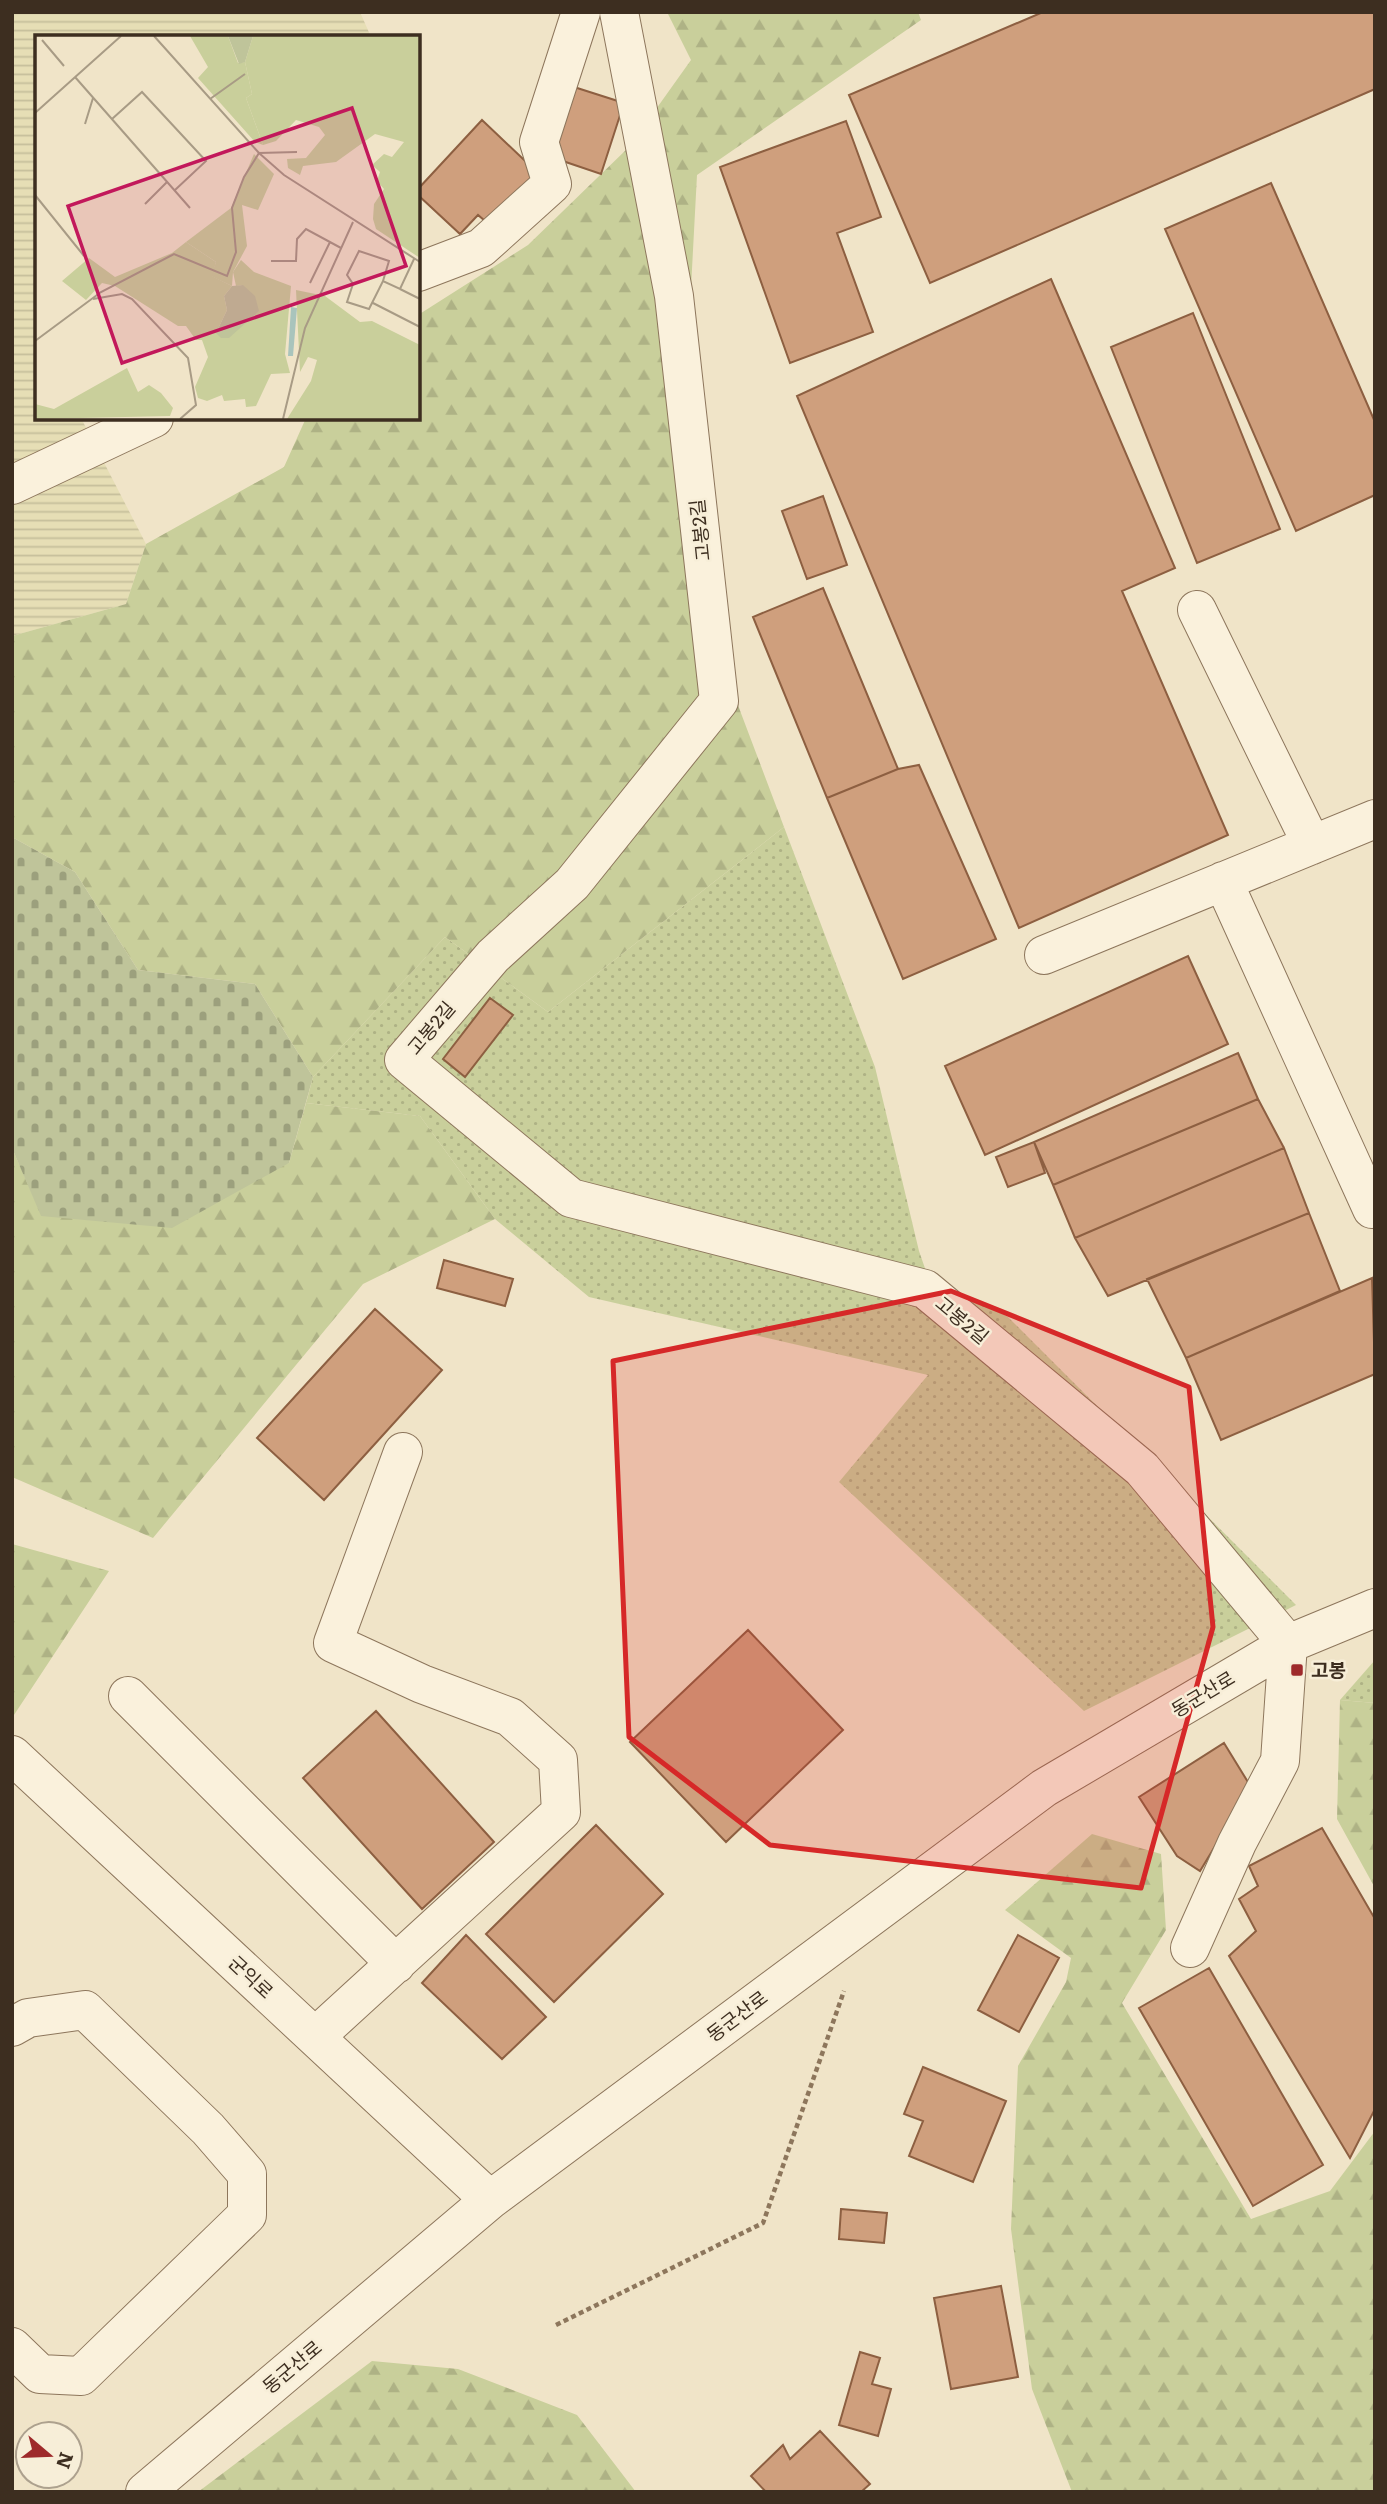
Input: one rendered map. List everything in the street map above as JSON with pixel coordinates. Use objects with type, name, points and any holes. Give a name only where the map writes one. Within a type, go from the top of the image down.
[{"type":"street","points":[[420,271],[481,248],[552,184],[539,142],[581,12]]},
{"type":"street","name":"고봉2길","points":[[619,12],[674,296],[719,701],[572,884],[493,956],[404,1060],[571,1198],[925,1289],[1142,1469],[1288,1644]]},
{"type":"street","points":[[12,485],[150,420]]},
{"type":"street","points":[[1197,610],[1312,845]]},
{"type":"street","points":[[1044,955],[1375,819]]},
{"type":"street","points":[[1223,881],[1372,1209],[1375,1208]]},
{"type":"street","points":[[315,2037],[561,1812],[558,1759],[510,1717],[422,1684],[333,1643],[403,1452]]},
{"type":"street","name":"동군산로","points":[[145,2492],[489,2200],[1044,1788],[1288,1644],[1375,1608]]},
{"type":"street","points":[[1190,1948],[1237,1843],[1280,1760],[1288,1644]]},
{"type":"street","points":[[128,1696],[396,1964]]},
{"type":"street","name":"군익로","points":[[12,1755],[489,2200]]},
{"type":"street","points":[[12,2027],[28,2018],[85,2010],[208,2129],[247,2174],[247,2215],[81,2376],[40,2374],[12,2347]]},
{"type":"path","points":[[556,2325],[762,2223],[848,1980]]},
{"type":"highlighted area","points":[[951,1291],[1189,1387],[1213,1627],[1141,1888],[770,1845],[629,1737],[613,1361]]},
{"type":"shaded area","points":[[12,12],[360,12],[370,35],[35,35],[35,420],[82,420],[146,544],[126,604],[12,636]]},
{"type":"green space","points":[[667,12],[918,12],[921,20],[697,175],[691,288],[733,692],[784,827],[548,1012],[445,937],[313,1077],[255,984],[138,970],[75,872],[12,837],[12,636],[126,604],[146,544],[284,467],[305,420],[420,420],[420,314],[528,245],[629,147],[691,60]]},
{"type":"green space","points":[[784,827],[875,1067],[919,1251],[928,1277],[1008,1317],[1296,1605],[1084,1711],[839,1482],[928,1375],[589,1297],[495,1219],[420,1116],[306,1103],[313,1077],[445,937],[548,1012]]},
{"type":"green space","points":[[12,837],[75,872],[138,970],[255,984],[313,1077],[289,1163],[172,1228],[41,1216],[12,1148]]},
{"type":"green space","points":[[306,1103],[420,1116],[495,1219],[363,1284],[153,1538],[12,1477],[12,1148],[42,1216],[289,1163]]},
{"type":"green space","points":[[12,1544],[109,1571],[12,1718]]},
{"type":"green space","points":[[1375,1660],[1375,1703],[1340,1700]]},
{"type":"green space","points":[[1340,1700],[1375,1703],[1375,1888],[1337,1819]]},
{"type":"green space","points":[[1092,1834],[1161,1854],[1166,1930],[1122,2003],[1251,2219],[1330,2191],[1375,2131],[1375,2492],[1072,2492],[1032,2389],[1011,2229],[1018,2066],[1066,1982],[1071,1958],[1005,1910]]},
{"type":"green space","points":[[372,2361],[458,2369],[577,2415],[636,2492],[198,2492]]},
{"type":"building","points":[[1043,12],[1375,12],[1375,89],[930,283],[849,95]]},
{"type":"building","points":[[574,87],[624,103],[601,174],[551,157]]},
{"type":"building","points":[[482,120],[541,176],[492,227],[478,215],[460,234],[420,197],[420,187]]},
{"type":"building","points":[[846,121],[881,217],[837,233],[873,332],[790,363],[720,167]]},
{"type":"building","points":[[1271,183],[1375,422],[1375,495],[1296,531],[1165,229]]},
{"type":"building","points":[[1051,279],[1175,568],[1122,591],[1228,835],[1019,928],[797,396]]},
{"type":"building","points":[[1193,313],[1280,529],[1197,563],[1111,347]]},
{"type":"building","points":[[823,496],[847,565],[807,579],[782,511]]},
{"type":"building","points":[[823,588],[898,769],[827,798],[753,617]]},
{"type":"building","points":[[919,765],[996,939],[903,979],[827,798],[898,769]]},
{"type":"building","points":[[1188,956],[1228,1044],[985,1155],[945,1066]]},
{"type":"building","points":[[490,998],[513,1015],[465,1077],[443,1059]]},
{"type":"building","points":[[1238,1053],[1258,1099],[1053,1185],[1034,1142]]},
{"type":"building","points":[[1258,1099],[1284,1148],[1075,1238],[1053,1185]]},
{"type":"building","points":[[1034,1142],[1045,1173],[1008,1187],[996,1157]]},
{"type":"building","points":[[1284,1148],[1309,1213],[1108,1296],[1075,1238]]},
{"type":"building","points":[[1309,1213],[1340,1291],[1186,1358],[1147,1279]]},
{"type":"building","points":[[444,1260],[513,1279],[505,1306],[437,1288]]},
{"type":"building","points":[[1372,1278],[1375,1374],[1221,1440],[1186,1358]]},
{"type":"building","points":[[375,1309],[442,1370],[324,1500],[257,1438]]},
{"type":"building","points":[[748,1630],[843,1730],[726,1842],[630,1742]]},
{"type":"building","points":[[376,1711],[494,1842],[422,1909],[303,1778]]},
{"type":"building","points":[[1224,1743],[1251,1787],[1200,1871],[1177,1856],[1139,1797]]},
{"type":"building","points":[[596,1825],[663,1894],[554,2002],[486,1934]]},
{"type":"building","points":[[1322,1828],[1375,1919],[1375,2109],[1350,2158],[1229,1956],[1256,1931],[1239,1899],[1258,1886],[1249,1866]]},
{"type":"building","points":[[466,1935],[546,2017],[502,2059],[422,1983]]},
{"type":"building","points":[[1018,1935],[1059,1958],[1019,2032],[978,2010]]},
{"type":"building","points":[[1209,1968],[1323,2165],[1253,2206],[1139,2008]]},
{"type":"building","points":[[923,2067],[1006,2101],[973,2182],[909,2156],[923,2121],[904,2114]]},
{"type":"building","points":[[841,2209],[887,2213],[884,2243],[839,2239]]},
{"type":"building","points":[[1001,2286],[1018,2377],[951,2389],[934,2298]]},
{"type":"building","points":[[860,2352],[880,2358],[872,2384],[891,2389],[878,2436],[839,2425]]},
{"type":"building","points":[[820,2431],[870,2484],[861,2492],[766,2492],[751,2476],[783,2445],[790,2459]]},
{"type":"place","name":"고봉","points":[[1297,1670]]}]
